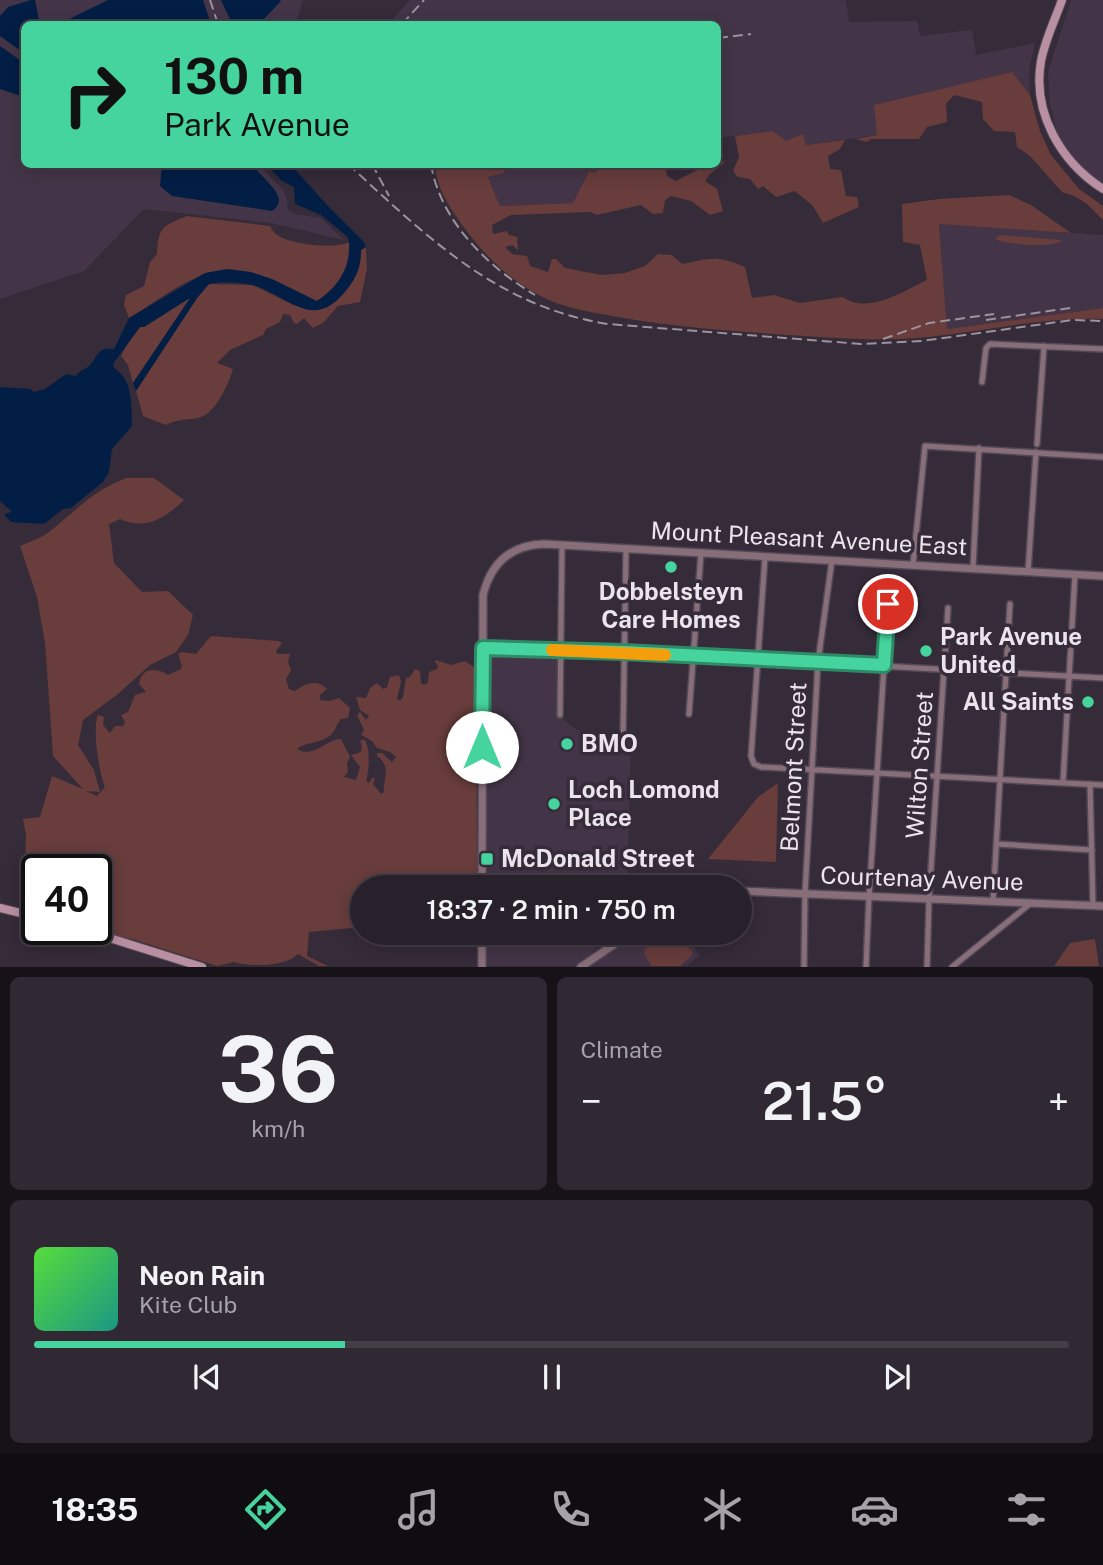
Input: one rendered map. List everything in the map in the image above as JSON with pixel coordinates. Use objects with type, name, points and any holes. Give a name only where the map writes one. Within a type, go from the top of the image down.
[{"type":"main road","points":[[1062,0],[1042,60],[1040,86],[1044,110],[1052,133],[1065,155],[1082,174],[1103,189]]},
{"type":"main road","points":[[0,906],[21,913]]},
{"type":"main road","points":[[112,939],[199,966]]},
{"type":"street","points":[[982,382],[986,348],[989,344],[1103,349]]},
{"type":"street","points":[[1037,444],[1044,346]]},
{"type":"street","points":[[913,565],[925,446],[1103,457]]},
{"type":"street","points":[[973,568],[979,448]]},
{"type":"street","points":[[1028,572],[1036,453]]},
{"type":"street","name":"Mount Pleasant Avenue East","points":[[483,648],[484,588],[495,566],[513,551],[527,545],[626,548],[1103,576]]},
{"type":"street","points":[[560,715],[562,545]]},
{"type":"street","points":[[624,739],[626,548]]},
{"type":"street","points":[[690,713],[701,553]]},
{"type":"street","points":[[765,556],[751,756],[754,764],[761,767],[1103,785]]},
{"type":"street","name":"Belmont Street","points":[[804,967],[805,893],[818,662],[832,560]]},
{"type":"street","points":[[1063,783],[1075,575]]},
{"type":"street","points":[[866,967],[888,604]]},
{"type":"street","points":[[993,901],[1010,604]]},
{"type":"street","name":"Wilton Street","points":[[927,967],[948,608]]},
{"type":"street","points":[[482,875],[483,648],[624,652],[1103,678]]},
{"type":"street","points":[[1090,784],[1093,906]]},
{"type":"street","points":[[997,844],[1092,850]]},
{"type":"street","name":"Courtenay Avenue","points":[[752,891],[1103,906]]},
{"type":"street","points":[[952,967],[1031,903]]},
{"type":"street","points":[[482,945],[482,967]]},
{"type":"street","points":[[581,967],[613,945]]},
{"type":"shaded area","points":[[0,0],[303,0],[298,21],[21,21],[21,168],[262,168],[283,190],[288,210],[294,214],[321,218],[344,240],[271,223],[144,209],[84,271],[0,299]]},
{"type":"shaded area","points":[[410,0],[846,0],[849,22],[917,21],[920,36],[972,30],[976,55],[1035,43],[1029,71],[1030,95],[1012,72],[875,105],[878,135],[805,145],[786,141],[773,131],[721,138],[721,21],[391,21]]},
{"type":"shaded area","points":[[1071,0],[1103,0],[1103,187],[1078,163],[1058,136],[1050,104],[1048,72]]},
{"type":"shaded area","points":[[1012,72],[1030,95],[1040,131],[1051,155],[1079,189],[1103,206],[1103,220],[1087,204],[1062,192],[1030,156],[1017,147],[1015,132],[994,131],[983,119],[982,102],[954,95],[946,104],[947,122],[927,127],[919,139],[871,139],[867,142],[856,139],[877,135],[874,105]]},
{"type":"shaded area","points":[[773,131],[786,141],[803,134],[806,145],[845,140],[840,149],[828,156],[830,169],[841,170],[846,196],[857,197],[859,207],[823,223],[813,206],[795,191],[776,197],[763,186],[758,189],[750,179],[738,177],[733,171],[739,157],[735,136]]},
{"type":"shaded area","points":[[435,168],[500,168],[506,172],[488,177],[500,206],[573,203],[589,171],[596,173],[597,168],[666,168],[667,176],[676,181],[701,168],[718,168],[705,181],[717,189],[723,211],[710,215],[691,201],[671,196],[665,200],[663,213],[653,214],[641,205],[597,215],[590,212],[511,215],[492,225],[493,234],[507,231],[509,235],[517,237],[518,250],[512,245],[505,247],[512,254],[527,256],[530,266],[548,272],[552,259],[556,259],[565,268],[602,275],[625,273],[645,266],[658,254],[672,255],[682,264],[721,259],[745,267],[752,298],[774,295],[800,303],[843,297],[863,303],[897,295],[927,280],[920,245],[903,242],[902,204],[1009,195],[1031,205],[1071,233],[939,224],[947,329],[1103,308],[1103,319],[1026,323],[949,335],[863,339],[683,326],[579,310],[551,301],[525,287],[491,260],[449,205]]},
{"type":"shaded area","points":[[500,168],[597,168],[596,173],[589,171],[573,203],[500,206],[488,176],[506,172]]},
{"type":"shaded area","points":[[187,216],[270,226],[277,235],[302,243],[334,246],[349,242],[348,260],[337,283],[317,301],[268,278],[247,272],[228,271],[210,273],[179,286],[129,318],[124,305],[126,295],[144,286],[150,262],[157,254],[163,228]]},
{"type":"shaded area","points":[[939,224],[1103,235],[1103,308],[947,329]]},
{"type":"shaded area","points":[[1001,235],[1063,241],[1039,245],[996,240]]},
{"type":"shaded area","points":[[366,247],[367,269],[360,302],[338,306],[323,323],[313,328],[304,318],[297,324],[290,315],[283,314],[280,322],[266,329],[263,335],[230,350],[217,363],[233,369],[228,383],[215,405],[204,416],[166,425],[143,416],[136,391],[209,284],[253,285],[293,305],[326,308],[351,284],[359,268],[361,250]]},
{"type":"shaded area","points":[[192,296],[133,383],[128,365],[121,356],[128,342],[140,327]]},
{"type":"shaded area","points":[[126,478],[154,478],[184,500],[155,521],[138,524],[120,519],[109,524],[114,563],[142,592],[168,591],[193,615],[188,635],[176,652],[150,665],[118,694],[83,720],[78,745],[94,770],[100,792],[86,791],[97,796],[105,787],[97,751],[98,715],[104,717],[103,725],[110,733],[115,726],[123,726],[125,722],[121,715],[128,712],[135,695],[146,692],[139,684],[143,675],[154,670],[168,675],[181,669],[178,654],[196,654],[211,636],[282,643],[276,651],[277,654],[290,654],[288,662],[291,670],[286,679],[289,689],[295,691],[307,684],[320,684],[327,689],[320,695],[320,700],[339,698],[350,708],[348,718],[341,719],[330,735],[297,749],[309,752],[341,739],[350,757],[347,763],[348,772],[344,777],[356,780],[360,767],[351,755],[361,752],[360,741],[364,739],[369,766],[366,781],[369,783],[375,778],[373,784],[381,794],[384,792],[386,768],[377,753],[382,753],[392,762],[396,757],[377,748],[372,741],[361,735],[364,730],[357,715],[360,712],[366,720],[369,716],[360,710],[356,697],[366,698],[370,688],[377,683],[383,689],[387,687],[390,677],[399,675],[401,682],[397,698],[400,701],[406,678],[410,677],[415,669],[420,671],[421,683],[424,685],[428,683],[429,672],[437,669],[436,660],[451,665],[465,661],[474,667],[476,663],[477,875],[350,875],[350,928],[309,932],[307,956],[328,966],[319,966],[298,954],[277,964],[249,965],[234,962],[217,966],[129,938],[129,943],[112,938],[112,854],[26,854],[23,819],[40,817],[52,776],[83,789],[53,756],[45,643],[37,597],[20,546],[46,534],[94,495]]},
{"type":"shaded area","points":[[483,648],[561,650],[560,716],[575,729],[631,740],[627,875],[482,875]]},
{"type":"shaded area","points":[[778,783],[776,862],[708,859],[758,797]]},
{"type":"shaded area","points":[[1095,939],[1099,966],[1054,966],[1070,943]]},
{"type":"shaded area","points":[[482,945],[599,945],[588,959],[611,945],[692,945],[700,955],[687,966],[482,966]]},
{"type":"shaded area","points":[[646,945],[686,945],[692,955],[680,966],[651,966],[644,953]]},
{"type":"water","points":[[35,0],[39,21],[21,21],[21,51],[0,36],[0,16],[8,7]]},
{"type":"water","points":[[108,0],[203,0],[210,21],[65,21]]},
{"type":"water","points":[[221,0],[281,1],[262,21],[231,21]]},
{"type":"water","points":[[0,46],[21,61],[21,96],[0,89]]},
{"type":"water","points":[[162,168],[255,168],[273,188],[279,200],[278,206],[272,211],[172,196],[160,186]]},
{"type":"water","points":[[269,168],[294,168],[363,241],[366,247],[361,250],[358,271],[350,285],[335,302],[323,309],[312,310],[301,308],[252,285],[230,282],[209,284],[136,391],[133,383],[190,298],[140,327],[113,364],[128,387],[132,426],[112,449],[109,472],[103,482],[71,508],[63,509],[44,524],[11,522],[4,514],[12,512],[0,501],[0,387],[30,389],[34,392],[45,389],[66,374],[76,376],[89,366],[102,350],[114,349],[129,318],[205,273],[227,269],[251,272],[317,301],[338,282],[349,256],[348,237],[321,215],[295,204],[294,187],[282,181]]},
{"type":"railway","points":[[210,0],[217,21]]},
{"type":"railway","points":[[405,21],[424,0]]},
{"type":"railway","points":[[721,38],[751,34]]},
{"type":"railway","points":[[352,168],[436,242],[498,285],[532,302],[568,315],[608,324],[861,344],[922,341],[1072,320],[1103,321]]},
{"type":"railway","points":[[374,168],[389,196]]},
{"type":"railway","points":[[432,168],[444,205],[455,223],[500,271],[535,295]]},
{"type":"railway","points":[[986,320],[1070,308]]},
{"type":"railway","points":[[883,339],[929,323],[994,314]]},
{"type":"slow traffic","points":[[552,650],[665,655]]},
{"type":"place","name":"Dobbelsteyn Care Homes","points":[[671,567]]},
{"type":"place","name":"Park Avenue United","points":[[926,651]]},
{"type":"place","name":"All Saints","points":[[1088,702]]},
{"type":"place","name":"BMO","points":[[567,744]]},
{"type":"place","name":"Loch Lomond Place","points":[[554,804]]},
{"type":"place","name":"McDonald Street","points":[[487,859]]},
{"type":"route","points":[[482,747],[483,648],[884,665],[888,604]]}]
